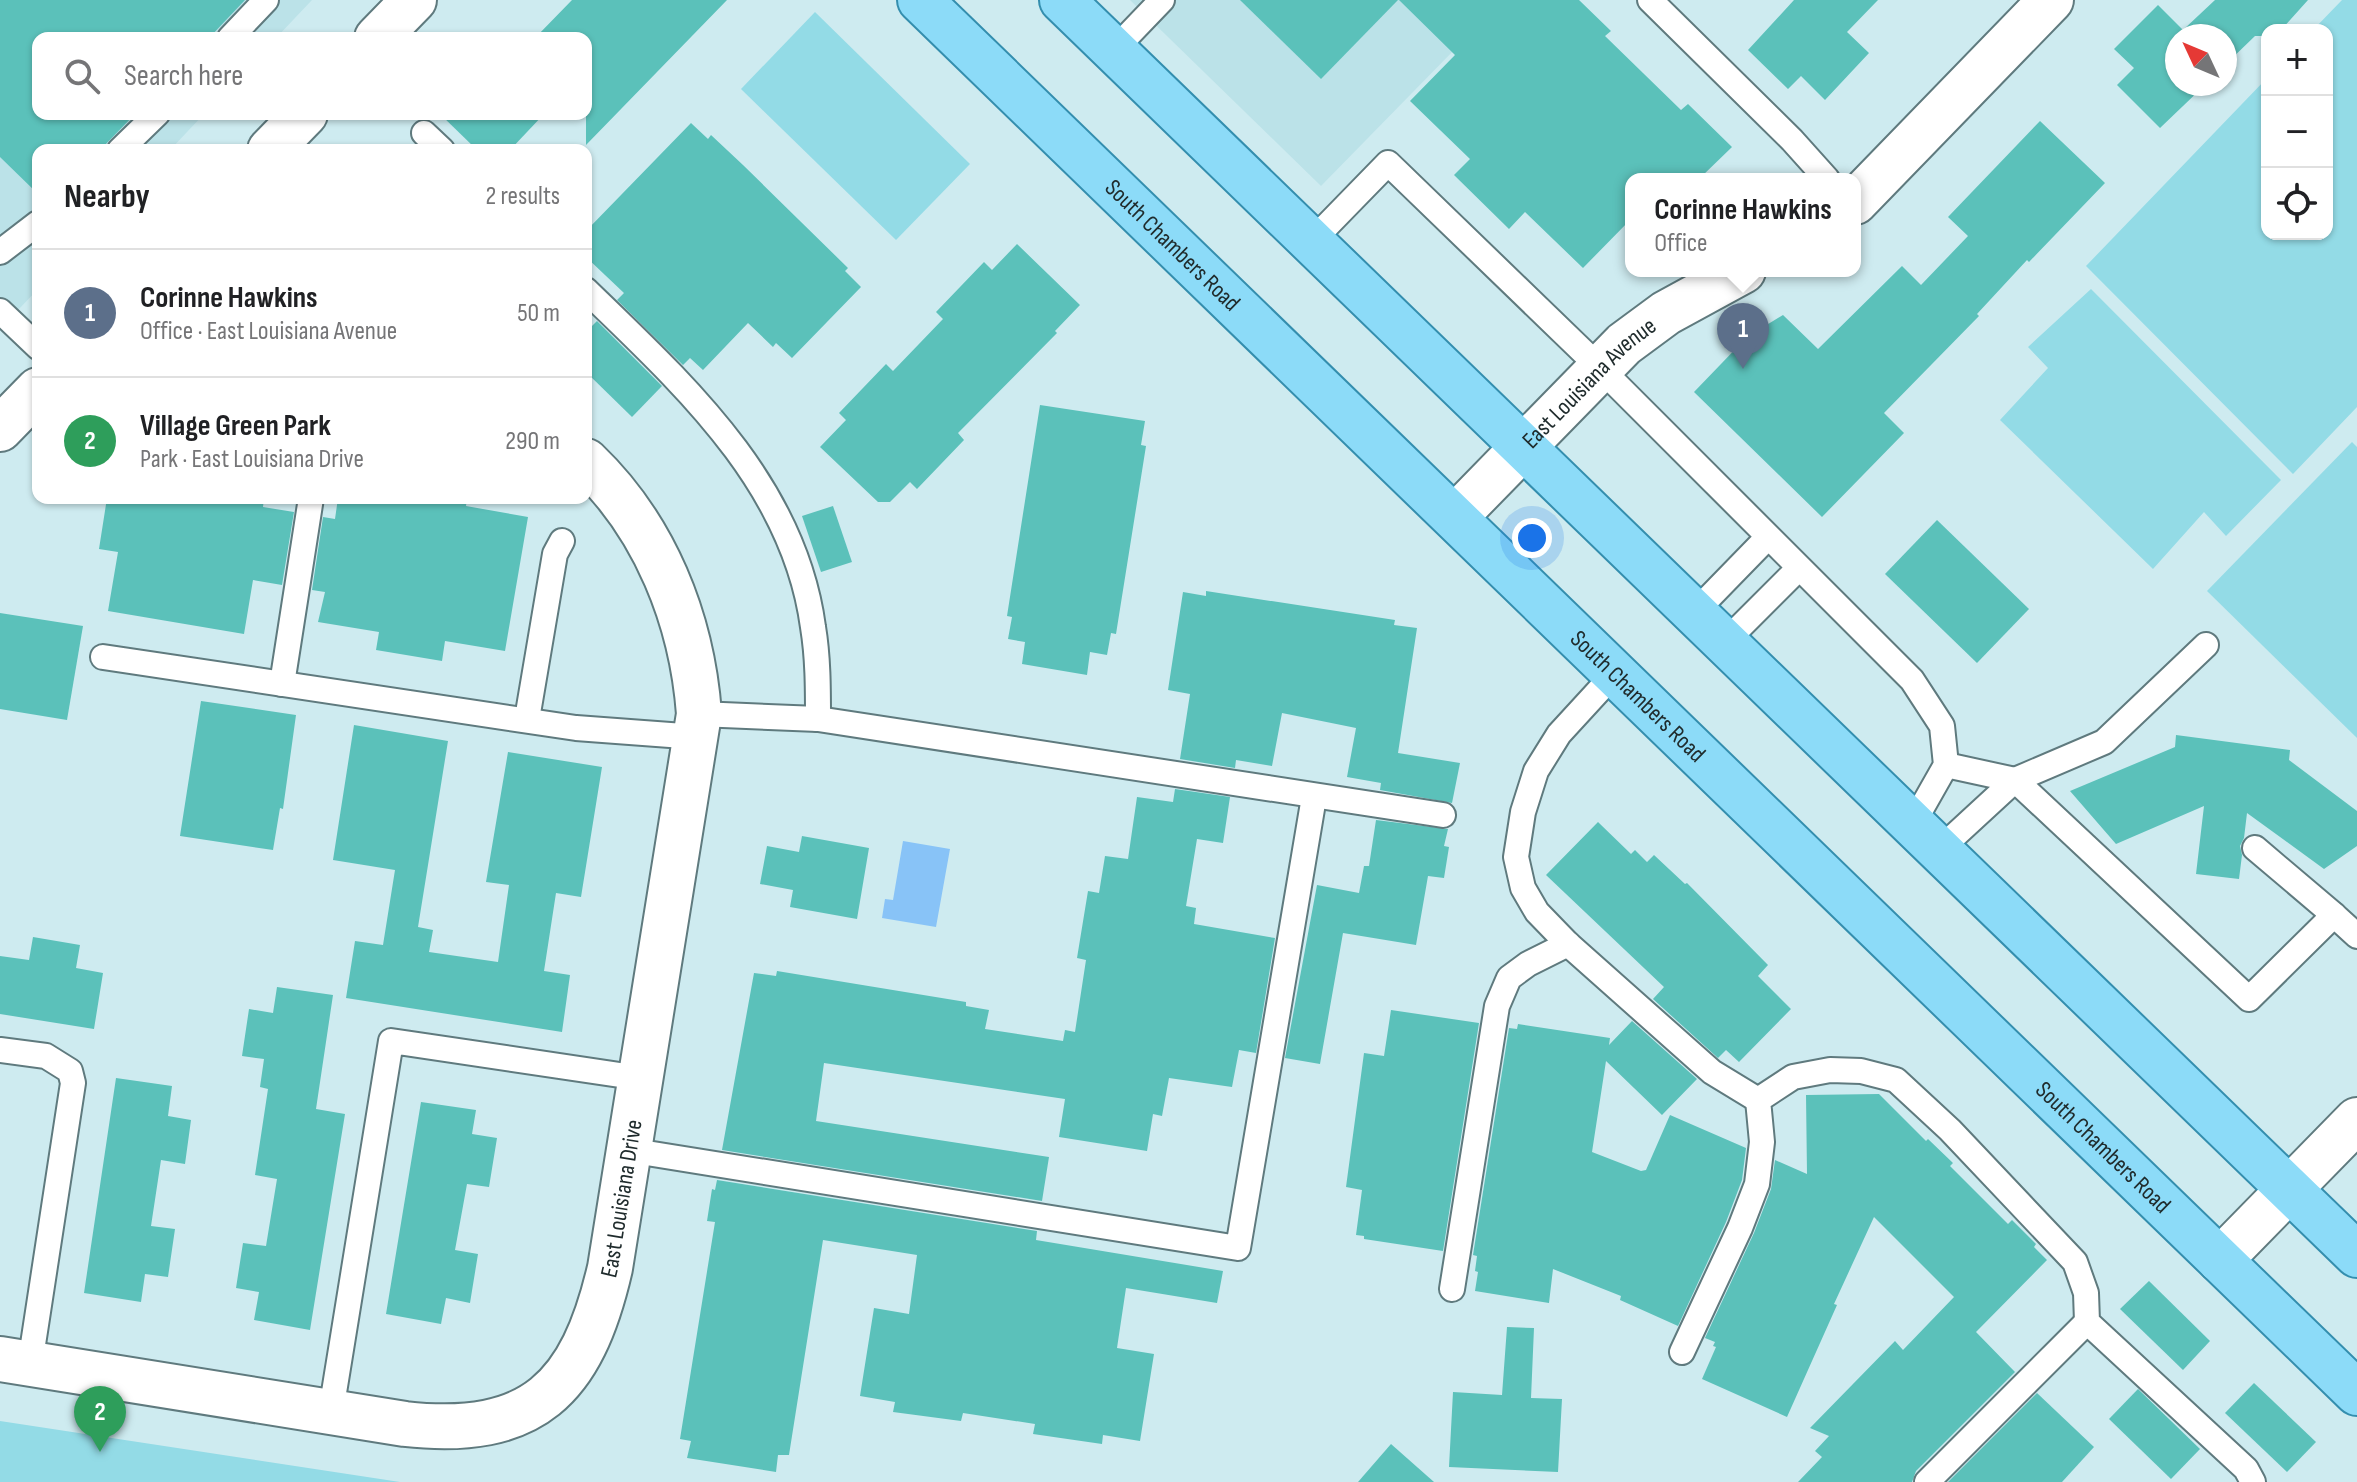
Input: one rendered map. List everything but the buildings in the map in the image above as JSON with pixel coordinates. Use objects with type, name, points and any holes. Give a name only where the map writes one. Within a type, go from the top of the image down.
[{"type":"main road","name":"South Chambers Road","points":[[920,0],[2357,1393]]},
{"type":"main road","points":[[1062,0],[2357,1255]]},
{"type":"street","points":[[383,32],[414,0]]},
{"type":"street","points":[[1861,196],[2051,0]]},
{"type":"street","points":[[276,144],[299,120]]},
{"type":"street","name":"East Louisiana Avenue","points":[[1455,517],[1599,367],[1654,321],[1732,277]]},
{"type":"street","points":[[0,429],[32,396]]},
{"type":"street","name":"East Louisiana Drive","points":[[15,1361],[405,1424],[463,1427],[511,1417],[528,1408],[553,1390],[581,1355],[598,1317],[610,1268],[698,725],[689,643],[666,574],[627,508],[592,468]]},
{"type":"street","points":[[2220,1260],[2357,1120]]},
{"type":"lane","points":[[236,32],[266,0]]},
{"type":"lane","points":[[1114,50],[1162,0]]},
{"type":"lane","points":[[1650,0],[1822,173]]},
{"type":"lane","points":[[126,144],[151,120]]},
{"type":"lane","points":[[424,133],[436,144]]},
{"type":"lane","points":[[1311,242],[1388,163],[1599,367],[1912,680],[1942,726],[1946,765],[1926,838]]},
{"type":"lane","points":[[0,252],[32,228]]},
{"type":"lane","points":[[592,296],[710,416],[748,465],[773,506],[793,549],[811,614],[818,719]]},
{"type":"lane","points":[[0,311],[32,341]]},
{"type":"lane","points":[[282,684],[310,504]]},
{"type":"lane","points":[[1709,627],[1767,538]]},
{"type":"lane","points":[[527,719],[555,554],[562,541]]},
{"type":"lane","points":[[1709,627],[1798,569]]},
{"type":"lane","points":[[1926,838],[2015,780],[2104,742],[2206,645]]},
{"type":"lane","points":[[103,657],[623,733],[698,725],[818,719],[1443,815]]},
{"type":"lane","points":[[1615,673],[1559,734],[1536,771],[1523,812],[1516,857],[1523,888],[1537,912],[1568,944],[1712,1072],[1758,1100]]},
{"type":"lane","points":[[1946,765],[2015,780],[2249,999],[2334,915]]},
{"type":"lane","points":[[628,1150],[1238,1248],[1314,797]]},
{"type":"lane","points":[[2255,848],[2357,936]]},
{"type":"lane","points":[[1452,1289],[1497,1006],[1509,978],[1528,964],[1568,944]]},
{"type":"lane","points":[[331,1411],[391,1041],[640,1078]]},
{"type":"lane","points":[[0,1050],[46,1056],[70,1071],[73,1083],[15,1361]]},
{"type":"lane","points":[[1758,1100],[1793,1077],[1830,1070],[1861,1071],[1896,1080],[1950,1130],[2075,1262],[2086,1293],[2087,1322],[2246,1469],[2253,1482]]},
{"type":"lane","points":[[1682,1352],[1740,1228],[1757,1184],[1762,1142],[1758,1100]]},
{"type":"lane","points":[[1927,1482],[2087,1322]]},
{"type":"shaded area","points":[[0,0],[312,0],[282,32],[32,32],[32,120],[198,120],[176,144],[32,144],[32,295],[0,329]]},
{"type":"shaded area","points":[[1130,0],[1503,0],[1321,186]]},
{"type":"shaded area","points":[[2342,0],[2357,0],[2357,407],[2293,474],[2086,266],[2261,84],[2261,240],[2333,240],[2333,24],[2319,24]]},
{"type":"shaded area","points":[[815,12],[970,164],[896,240],[741,89]]},
{"type":"shaded area","points":[[2091,289],[2281,480],[2226,536],[2204,512],[2153,569],[2000,420],[2048,368],[2028,347]]},
{"type":"shaded area","points":[[2352,442],[2357,447],[2357,738],[2207,591]]},
{"type":"shaded area","points":[[903,841],[950,849],[936,927],[882,918],[885,899],[893,900]]},
{"type":"shaded area","points":[[0,1421],[400,1482],[0,1482]]},
{"type":"place","name":"Corinne Hawkins","points":[[1743,369]]},
{"type":"place","name":"Village Green Park","points":[[100,1452]]}]
